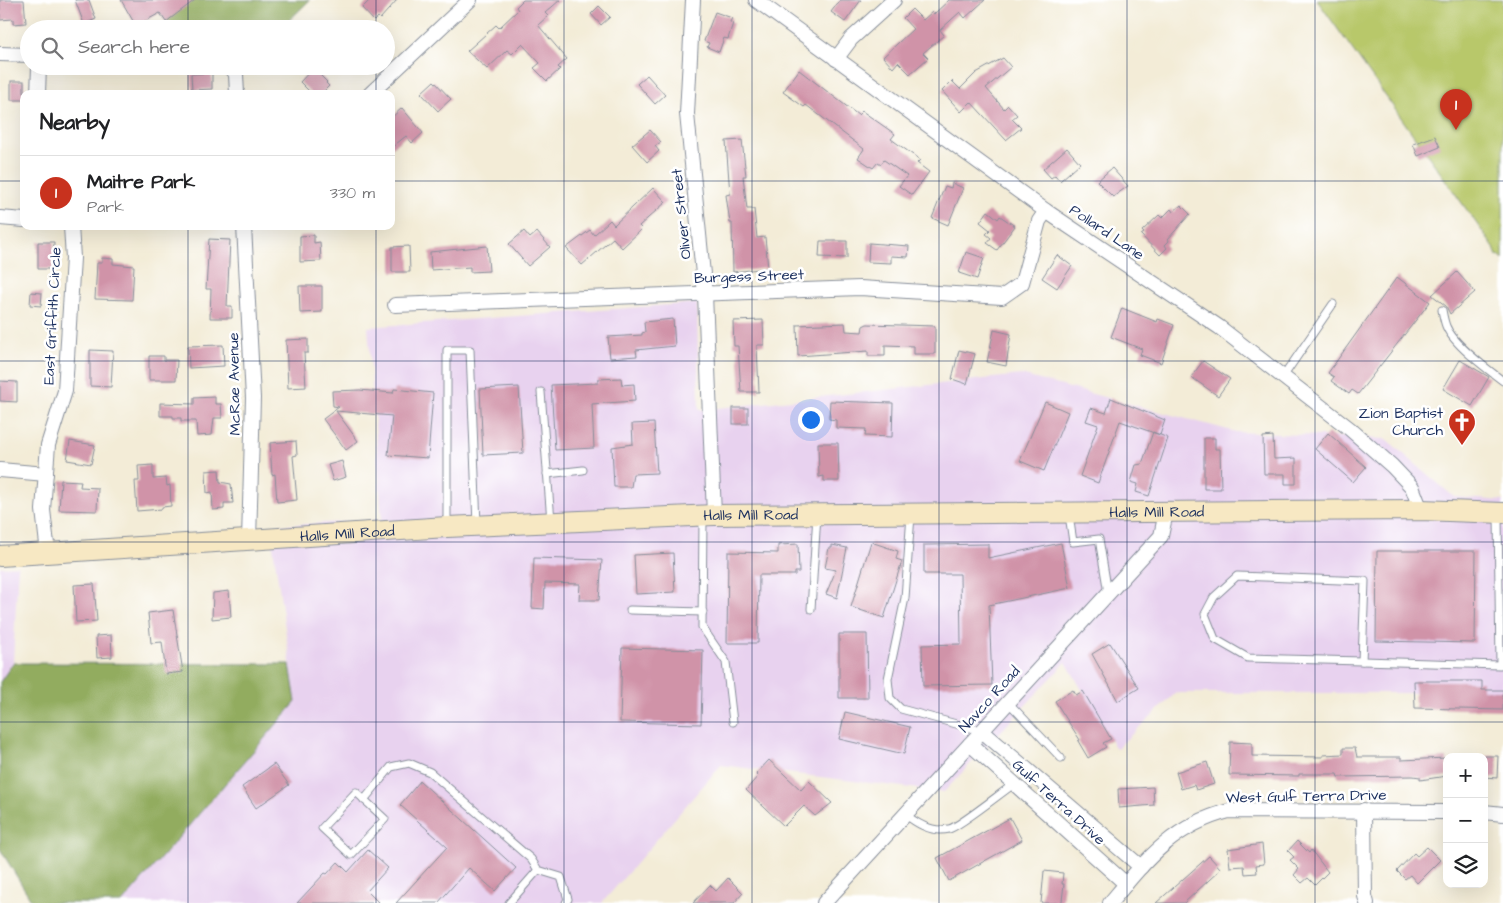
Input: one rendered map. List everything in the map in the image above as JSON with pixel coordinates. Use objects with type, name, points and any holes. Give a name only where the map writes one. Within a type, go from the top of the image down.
[{"type":"street","points":[[395,70],[470,0]]},
{"type":"street","name":"Oliver Street","points":[[693,0],[687,114],[705,294],[708,515]]},
{"type":"street","name":"Pollard Lane","points":[[756,0],[1046,211],[1219,328],[1283,377],[1350,429],[1392,466],[1412,488],[1421,510]]},
{"type":"street","points":[[836,59],[850,38],[894,0]]},
{"type":"street","points":[[0,54],[20,55]]},
{"type":"street","points":[[38,90],[39,75]]},
{"type":"street","points":[[236,75],[237,90]]},
{"type":"street","points":[[374,90],[390,75]]},
{"type":"street","name":"Burgess Street","points":[[396,305],[860,288],[1002,297],[1022,283],[1039,221],[1046,211]]},
{"type":"street","points":[[0,218],[20,220]]},
{"type":"street","name":"East Griffith Circle","points":[[48,553],[43,510],[48,445],[65,391],[73,258],[71,230]]},
{"type":"street","name":"McRae Avenue","points":[[244,230],[253,398],[250,540]]},
{"type":"street","points":[[0,470],[46,474]]},
{"type":"street","name":"Halls Mill Road","points":[[0,556],[477,525],[708,515],[1421,510],[1500,512]]},
{"type":"street","name":"Navco Road","points":[[824,903],[1161,536],[1166,512]]},
{"type":"street","points":[[982,731],[1141,867]]},
{"type":"street","name":"Gulf Terra Drive","points":[[970,744],[1126,884]]},
{"type":"street","points":[[1364,810],[1365,896],[1367,903]]},
{"type":"street","name":"West Gulf Terra Drive","points":[[1110,903],[1141,867],[1178,832],[1213,815],[1229,811],[1364,810],[1443,812]]},
{"type":"street","points":[[1488,812],[1503,814]]},
{"type":"lane","points":[[1283,377],[1333,304]]},
{"type":"lane","points":[[1442,310],[1446,327],[1462,347],[1481,365],[1503,381]]},
{"type":"lane","points":[[447,527],[447,350],[470,350],[477,525]]},
{"type":"lane","points":[[541,392],[551,522]]},
{"type":"lane","points":[[547,474],[583,470]]},
{"type":"lane","points":[[1069,512],[1073,542],[1099,539],[1108,594]]},
{"type":"lane","points":[[1362,661],[1365,581],[1237,576],[1214,597],[1205,614],[1215,639],[1248,658],[1500,665],[1500,512]]},
{"type":"lane","points":[[911,513],[905,598],[888,679],[890,698],[901,709],[982,731]]},
{"type":"lane","points":[[811,609],[817,514]]},
{"type":"lane","points":[[708,515],[702,627],[726,662],[733,722]]},
{"type":"lane","points":[[630,610],[703,612]]},
{"type":"lane","points":[[1008,702],[1061,758]]},
{"type":"lane","points":[[364,800],[391,767],[409,763],[430,772],[531,859],[538,870],[561,877],[568,899],[566,903]]},
{"type":"lane","points":[[905,814],[919,825],[936,830],[950,829],[1014,784]]},
{"type":"lane","points":[[356,792],[364,800],[385,819],[351,855],[322,828],[356,792]]},
{"type":"lane","points":[[509,903],[538,870]]},
{"type":"shaded area","points":[[697,303],[699,410],[1021,375],[1236,432],[1386,439],[1454,497],[1503,501],[1503,693],[1176,693],[1116,749],[1066,662],[944,792],[721,765],[602,903],[122,903],[296,702],[270,526],[382,520],[368,327]]},
{"type":"shaded area","points":[[18,566],[13,663],[0,682],[0,567]]},
{"type":"green space","points":[[166,0],[310,0],[289,20],[167,20]]},
{"type":"green space","points":[[1317,0],[1503,0],[1503,260],[1499,255],[1497,256],[1494,248]]},
{"type":"green space","points":[[13,663],[290,664],[296,702],[122,903],[33,903],[0,849],[0,682]]},
{"type":"building","points":[[0,0],[24,0],[26,20],[20,20],[20,23],[13,24],[13,19],[0,20]]},
{"type":"building","points":[[75,0],[89,0],[96,19],[82,20]]},
{"type":"building","points":[[121,0],[195,0],[169,20],[165,20],[160,13],[147,20],[133,20]]},
{"type":"building","points":[[370,0],[397,0],[380,19],[378,17],[373,20],[362,8]]},
{"type":"building","points":[[523,0],[560,0],[545,13],[548,16],[538,25],[567,59],[558,67],[560,69],[547,81],[534,68],[540,63],[522,44],[512,54],[507,50],[487,69],[467,51],[496,25],[499,28],[518,10],[516,7]]},
{"type":"building","points":[[840,0],[861,0],[845,22],[831,12]]},
{"type":"building","points":[[949,0],[985,0],[965,18],[960,12],[940,30],[944,35],[923,53],[928,58],[910,74],[898,62],[893,68],[883,57],[913,29],[903,18],[912,9],[923,20],[932,12],[934,14]]},
{"type":"building","points":[[599,6],[610,17],[601,25],[591,14]]},
{"type":"building","points":[[715,12],[732,18],[730,22],[733,23],[728,39],[724,38],[719,52],[707,47],[709,43],[704,41]]},
{"type":"building","points":[[1003,58],[1011,67],[986,88],[1004,109],[1008,105],[1017,115],[1012,119],[1021,128],[1006,140],[971,102],[961,112],[942,91],[952,81],[960,89],[976,73]]},
{"type":"building","points":[[799,70],[858,115],[862,111],[895,134],[891,139],[920,160],[917,163],[929,172],[912,195],[899,186],[907,176],[884,160],[881,164],[878,162],[873,168],[858,158],[864,149],[806,105],[804,107],[783,92]]},
{"type":"building","points":[[191,75],[212,75],[212,89],[192,90]]},
{"type":"building","points":[[306,75],[320,75],[329,86],[325,90],[308,90],[300,82]]},
{"type":"building","points":[[647,75],[665,95],[655,104],[637,84]]},
{"type":"building","points":[[11,81],[24,81],[24,90],[20,90],[20,100],[11,100]]},
{"type":"building","points":[[434,81],[451,99],[438,111],[421,93]]},
{"type":"building","points":[[402,108],[423,133],[412,143],[406,136],[395,145],[395,114]]},
{"type":"building","points":[[650,130],[661,142],[655,146],[659,151],[647,162],[632,145]]},
{"type":"building","points":[[1435,136],[1440,147],[1418,156],[1413,144]]},
{"type":"building","points":[[742,140],[746,176],[743,176],[747,209],[754,209],[757,238],[765,237],[768,268],[733,272],[732,223],[730,223],[726,195],[730,194],[726,141]]},
{"type":"building","points":[[1067,148],[1080,163],[1060,181],[1055,175],[1051,178],[1043,169]]},
{"type":"building","points":[[1112,168],[1128,186],[1113,197],[1097,181]]},
{"type":"building","points":[[952,183],[963,188],[948,225],[932,218],[945,186],[951,188]]},
{"type":"building","points":[[653,188],[666,202],[639,226],[642,229],[622,248],[613,238],[582,265],[566,248],[590,230],[594,235],[610,220],[614,225]]},
{"type":"building","points":[[1181,205],[1190,214],[1168,239],[1169,241],[1165,245],[1167,248],[1160,255],[1141,235],[1144,233],[1142,231],[1159,215],[1162,218],[1171,209],[1173,212]]},
{"type":"building","points":[[988,211],[998,219],[1000,216],[1015,226],[997,250],[987,243],[991,238],[986,234],[990,230],[980,222]]},
{"type":"building","points":[[524,231],[530,238],[537,232],[550,247],[528,266],[509,244]]},
{"type":"building","points":[[314,235],[314,243],[320,242],[321,261],[300,262],[300,236]]},
{"type":"building","points":[[209,239],[230,240],[227,306],[232,306],[232,318],[210,318],[211,289],[206,289]]},
{"type":"building","points":[[820,241],[847,241],[847,258],[819,257]]},
{"type":"building","points":[[38,242],[54,242],[53,269],[38,269]]},
{"type":"building","points":[[869,243],[909,246],[908,257],[891,256],[891,263],[868,262]]},
{"type":"building","points":[[409,246],[410,272],[392,272],[392,247]]},
{"type":"building","points":[[487,246],[489,271],[470,272],[470,267],[431,270],[430,252]]},
{"type":"building","points":[[966,252],[984,258],[977,279],[959,273]]},
{"type":"building","points":[[1057,255],[1072,266],[1057,288],[1042,278]]},
{"type":"building","points":[[102,258],[113,259],[113,264],[134,266],[132,300],[95,299],[97,263],[102,263]]},
{"type":"building","points":[[1457,272],[1475,292],[1450,314],[1446,306],[1432,295]]},
{"type":"building","points":[[1397,277],[1430,302],[1358,394],[1352,390],[1349,394],[1331,381],[1334,377],[1328,373]]},
{"type":"building","points":[[299,286],[322,286],[322,312],[300,313]]},
{"type":"building","points":[[31,292],[42,293],[41,306],[30,305]]},
{"type":"building","points":[[1122,308],[1157,322],[1158,319],[1174,325],[1161,363],[1140,355],[1142,349],[1111,337]]},
{"type":"building","points":[[673,319],[675,346],[636,350],[637,356],[610,358],[608,337],[642,335],[645,332],[644,322]]},
{"type":"building","points":[[763,320],[764,345],[757,345],[759,392],[741,392],[738,346],[734,346],[733,321]]},
{"type":"building","points":[[845,323],[846,331],[862,332],[863,326],[867,324],[935,326],[935,354],[914,354],[914,346],[885,345],[885,356],[868,356],[868,351],[798,356],[797,325]]},
{"type":"building","points":[[994,330],[1011,334],[1006,366],[987,362]]},
{"type":"building","points":[[308,339],[308,353],[304,353],[306,387],[288,388],[286,340]]},
{"type":"building","points":[[223,345],[224,366],[189,368],[188,346]]},
{"type":"building","points":[[90,350],[113,351],[111,387],[90,386]]},
{"type":"building","points":[[959,350],[975,354],[967,384],[952,379]]},
{"type":"building","points":[[149,356],[164,356],[164,360],[177,360],[176,380],[149,380]]},
{"type":"building","points":[[1460,360],[1489,377],[1472,406],[1443,389]]},
{"type":"building","points":[[1203,361],[1230,379],[1218,396],[1191,377]]},
{"type":"building","points":[[621,378],[622,385],[634,384],[635,401],[592,404],[594,448],[555,450],[551,385],[598,383],[598,379]]},
{"type":"building","points":[[0,381],[17,382],[17,402],[0,401]]},
{"type":"building","points":[[519,387],[523,453],[483,455],[480,389]]},
{"type":"building","points":[[394,389],[433,393],[428,458],[388,455],[392,416],[336,411],[358,441],[346,450],[323,419],[339,407],[333,406],[332,391],[360,390],[393,393]]},
{"type":"building","points":[[215,397],[215,404],[221,404],[222,418],[214,418],[212,435],[197,436],[196,421],[181,421],[181,418],[173,418],[173,416],[160,416],[160,403],[194,404],[194,398]]},
{"type":"building","points":[[1111,398],[1165,420],[1160,435],[1120,421],[1098,483],[1080,476],[1098,425],[1086,421],[1091,408],[1106,413]]},
{"type":"building","points":[[830,401],[893,403],[892,437],[865,436],[866,429],[836,428],[836,420],[829,419]]},
{"type":"building","points":[[1045,402],[1068,412],[1044,471],[1020,461]]},
{"type":"building","points":[[733,408],[748,408],[748,424],[733,424]]},
{"type":"building","points":[[654,423],[657,473],[633,474],[631,487],[614,487],[612,447],[633,444],[632,424]]},
{"type":"building","points":[[1153,432],[1168,438],[1149,496],[1136,492],[1138,484],[1131,482],[1136,465],[1142,464]]},
{"type":"building","points":[[1328,433],[1366,467],[1353,482],[1315,449]]},
{"type":"building","points":[[1273,436],[1274,459],[1296,458],[1296,484],[1285,484],[1285,474],[1264,474],[1263,437]]},
{"type":"building","points":[[1204,438],[1215,438],[1215,449],[1220,449],[1221,489],[1204,489]]},
{"type":"building","points":[[70,441],[95,445],[91,464],[67,460]]},
{"type":"building","points":[[296,441],[297,455],[293,456],[297,500],[277,502],[275,474],[272,475],[270,443]]},
{"type":"building","points":[[818,443],[838,443],[839,481],[824,481],[824,476],[819,477]]},
{"type":"building","points":[[342,461],[346,477],[333,481],[328,465]]},
{"type":"building","points":[[153,465],[153,479],[166,478],[167,486],[170,485],[171,506],[162,507],[162,509],[137,511],[135,481],[139,481],[138,466]]},
{"type":"building","points":[[219,470],[220,482],[231,484],[233,503],[224,503],[224,509],[213,510],[212,492],[207,493],[206,471]]},
{"type":"building","points":[[61,480],[81,481],[80,487],[98,488],[97,511],[59,510]]},
{"type":"building","points":[[871,542],[898,551],[896,559],[902,561],[884,618],[851,607]]},
{"type":"building","points":[[1061,543],[1070,588],[989,605],[992,685],[923,686],[922,645],[961,644],[960,574],[924,574],[924,545],[988,544],[988,558]]},
{"type":"building","points":[[798,544],[799,572],[795,572],[795,575],[759,575],[758,643],[727,643],[728,552],[778,553],[778,545]]},
{"type":"building","points":[[832,545],[847,548],[837,598],[826,594],[836,570],[825,568],[829,548],[832,548]]},
{"type":"building","points":[[1377,551],[1476,551],[1475,643],[1376,641]]},
{"type":"building","points":[[673,553],[675,592],[636,594],[634,555]]},
{"type":"building","points":[[534,558],[602,560],[599,600],[579,600],[580,584],[545,583],[544,609],[532,608]]},
{"type":"building","points":[[94,584],[97,621],[76,622],[74,585]]},
{"type":"building","points":[[229,591],[231,617],[212,619],[213,593]]},
{"type":"building","points":[[173,610],[183,672],[166,674],[162,642],[151,643],[148,613]]},
{"type":"building","points":[[839,634],[867,634],[868,698],[839,698]]},
{"type":"building","points":[[111,635],[112,657],[97,658],[96,636]]},
{"type":"building","points":[[1110,643],[1139,688],[1118,701],[1092,654]]},
{"type":"building","points":[[622,648],[703,650],[701,724],[620,722]]},
{"type":"building","points":[[1414,681],[1482,681],[1482,690],[1503,690],[1503,710],[1415,708]]},
{"type":"building","points":[[1073,690],[1076,695],[1083,691],[1111,739],[1103,743],[1106,747],[1088,758],[1078,741],[1080,740],[1055,701]]},
{"type":"building","points":[[845,712],[910,727],[904,754],[839,739]]},
{"type":"building","points":[[1230,742],[1252,743],[1252,756],[1323,757],[1323,755],[1343,754],[1343,748],[1355,748],[1357,757],[1401,757],[1401,760],[1443,758],[1443,777],[1420,780],[1420,777],[1413,776],[1338,777],[1337,774],[1299,774],[1299,776],[1229,775]]},
{"type":"building","points":[[1488,756],[1498,756],[1497,778],[1488,777]]},
{"type":"building","points":[[769,760],[801,790],[809,781],[832,803],[815,816],[804,806],[784,826],[746,790],[758,776],[756,774]]},
{"type":"building","points":[[1207,762],[1214,784],[1196,790],[1194,785],[1181,789],[1176,772]]},
{"type":"building","points":[[274,764],[289,785],[256,808],[242,787]]},
{"type":"building","points":[[420,781],[516,868],[495,891],[469,868],[438,903],[396,903],[447,847],[400,805]]},
{"type":"building","points":[[1153,787],[1154,805],[1119,808],[1118,789]]},
{"type":"building","points":[[1010,818],[1022,840],[949,881],[937,858]]},
{"type":"building","points":[[1297,841],[1309,853],[1311,850],[1328,872],[1315,885],[1308,878],[1302,883],[1294,875],[1299,869],[1290,860],[1294,857],[1288,851]]},
{"type":"building","points":[[1262,844],[1264,864],[1256,865],[1257,873],[1245,874],[1244,866],[1230,867],[1228,849]]},
{"type":"building","points":[[1427,847],[1440,860],[1417,883],[1410,875],[1405,879],[1397,871],[1414,853],[1417,856]]},
{"type":"building","points":[[368,850],[388,868],[367,891],[379,903],[297,903],[338,862],[348,872]]},
{"type":"building","points":[[1209,856],[1221,869],[1184,903],[1156,903]]},
{"type":"building","points":[[1044,871],[1063,873],[1062,884],[1064,884],[1062,901],[1060,903],[1041,903]]},
{"type":"building","points":[[728,878],[743,893],[734,903],[693,903],[710,885],[716,891]]},
{"type":"place","name":"Maitre Park","points":[[1456,130]]},
{"type":"place","name":"Zion Baptist Church","points":[[1462,446]]}]
